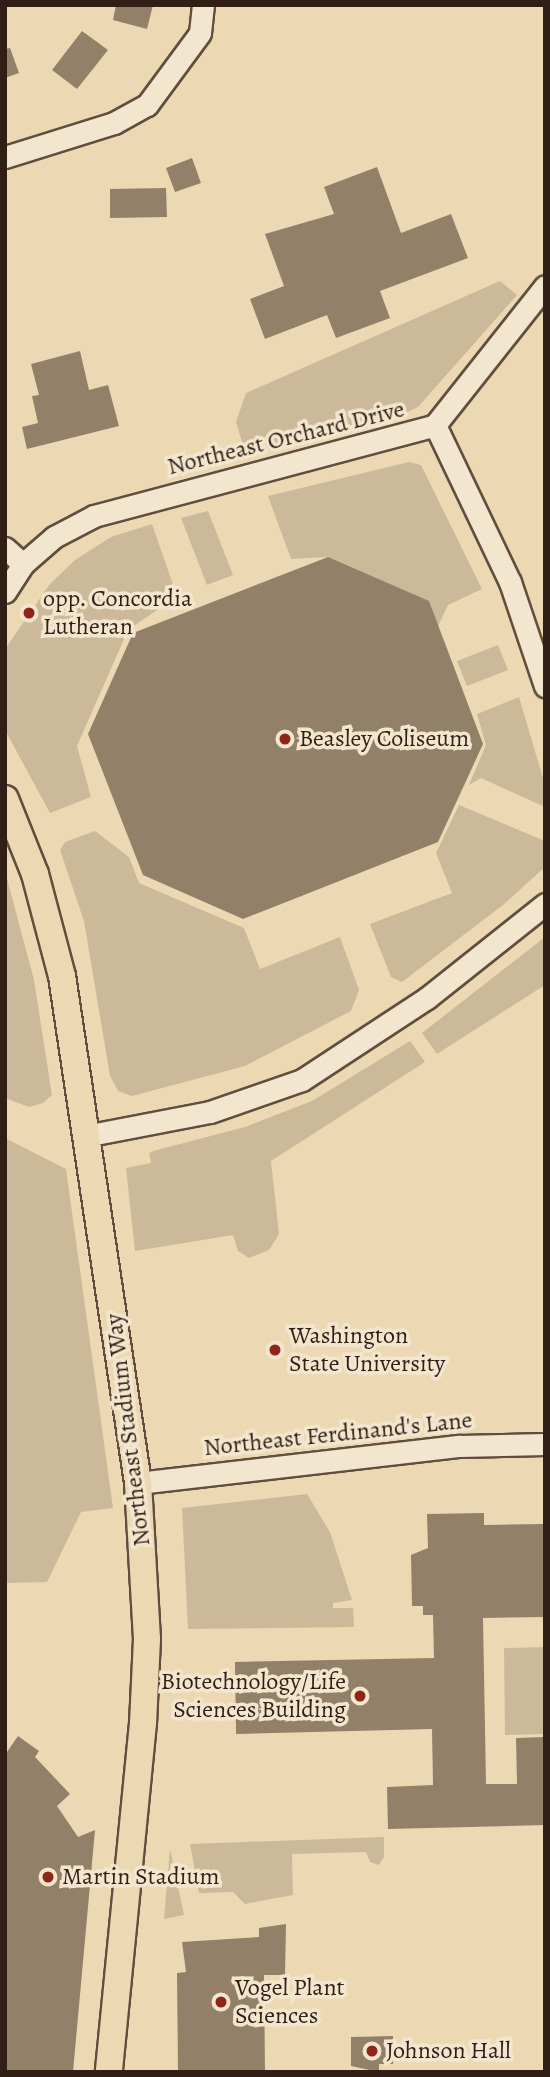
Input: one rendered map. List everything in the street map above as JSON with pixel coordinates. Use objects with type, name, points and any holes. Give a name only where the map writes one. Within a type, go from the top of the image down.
[{"type":"main road","name":"Northeast Stadium Way","points":[[5,799],[35,874],[52,935],[138,1483],[147,1639],[144,1723],[109,2072]]},
{"type":"street","points":[[5,157],[114,123],[147,105],[200,33],[203,5]]},
{"type":"street","name":"Northeast Orchard Drive","points":[[5,592],[23,564],[69,526],[127,504],[406,436],[435,425],[545,286]]},
{"type":"street","points":[[435,425],[510,582],[545,686]]},
{"type":"street","points":[[5,548],[23,564]]},
{"type":"street","points":[[85,1136],[210,1112],[302,1080],[369,1040],[439,990],[545,904]]},
{"type":"street","name":"Northeast Ferdinand's Lane","points":[[138,1483],[460,1446],[545,1444]]},
{"type":"shaded area","points":[[500,281],[517,295],[418,407],[395,418],[246,455],[236,422],[246,393]]},
{"type":"shaded area","points":[[409,462],[421,465],[482,589],[448,605],[438,626],[328,557],[291,559],[268,496]]},
{"type":"shaded area","points":[[208,511],[233,575],[207,585],[181,518]]},
{"type":"shaded area","points":[[152,524],[177,596],[128,630],[77,746],[91,797],[50,813],[5,730],[5,649],[50,584],[75,560],[111,537]]},
{"type":"shaded area","points":[[498,645],[508,670],[467,686],[457,661]]},
{"type":"shaded area","points":[[519,697],[545,785],[545,807],[481,778],[469,785],[486,745],[477,714]]},
{"type":"shaded area","points":[[459,805],[545,841],[545,867],[503,905],[402,982],[391,977],[370,924],[452,893],[436,853]]},
{"type":"shaded area","points":[[95,831],[129,857],[139,883],[244,928],[260,969],[340,937],[359,990],[351,1011],[245,1066],[132,1096],[118,1091],[110,1076],[84,921],[60,850],[65,842]]},
{"type":"shaded area","points":[[5,871],[34,980],[52,1095],[43,1103],[29,1107],[5,1098]]},
{"type":"shaded area","points":[[545,937],[545,985],[437,1054],[422,1033]]},
{"type":"shaded area","points":[[410,1041],[425,1062],[271,1161],[279,1234],[269,1250],[249,1258],[238,1251],[233,1235],[135,1251],[126,1168],[151,1163],[149,1153],[157,1150],[245,1127],[312,1101]]},
{"type":"shaded area","points":[[5,1138],[66,1169],[113,1508],[81,1512],[47,1582],[5,1583]]},
{"type":"shaded area","points":[[307,1494],[330,1532],[352,1600],[333,1603],[333,1608],[353,1608],[354,1627],[188,1629],[182,1508]]},
{"type":"shaded area","points":[[545,1647],[545,1734],[505,1735],[504,1648]]},
{"type":"shaded area","points":[[384,1837],[384,1857],[379,1865],[370,1862],[366,1852],[292,1854],[293,1895],[245,1904],[233,1892],[199,1893],[190,1844]]},
{"type":"shaded area","points":[[170,1849],[184,1915],[164,1919]]},
{"type":"building","points":[[116,5],[153,5],[147,29],[113,20]]},
{"type":"building","points":[[82,31],[108,50],[77,89],[52,70]]},
{"type":"building","points":[[10,48],[19,73],[5,78],[5,49]]},
{"type":"building","points":[[192,158],[201,183],[175,192],[166,168]]},
{"type":"building","points":[[377,167],[401,233],[451,214],[468,258],[380,291],[390,318],[336,338],[327,315],[265,339],[250,299],[284,286],[265,234],[334,214],[324,187]]},
{"type":"building","points":[[166,188],[167,217],[110,218],[110,189]]},
{"type":"building","points":[[80,351],[89,390],[108,385],[119,426],[27,449],[22,427],[38,423],[32,396],[39,395],[31,364]]},
{"type":"building","name":"Beasley Coliseum","points":[[328,557],[429,601],[483,744],[438,842],[243,919],[143,875],[88,734],[133,633]]},
{"type":"building","points":[[484,1513],[484,1525],[545,1524],[545,1617],[483,1618],[486,1784],[517,1784],[516,1738],[545,1737],[545,1825],[388,1829],[387,1787],[433,1785],[432,1729],[236,1734],[235,1662],[434,1658],[433,1615],[423,1615],[423,1606],[412,1606],[411,1555],[428,1548],[427,1514]]},
{"type":"building","name":"Martin Stadium","points":[[18,1736],[39,1751],[35,1757],[70,1794],[57,1806],[78,1837],[95,1830],[73,2072],[5,2072],[5,1755]]},
{"type":"building","name":"Vogel Plant Sciences","points":[[286,1924],[285,1975],[264,1975],[265,2072],[178,2072],[177,1973],[186,1972],[182,1942],[259,1937],[259,1928]]},
{"type":"building","name":"Johnson Hall","points":[[393,2036],[393,2064],[379,2064],[379,2072],[351,2066],[351,2037]]},
{"type":"place","name":"opp. Concordia Lutheran","points":[[29,613]]},
{"type":"place","name":"Beasley Coliseum","points":[[285,739]]},
{"type":"place","name":"Washington State University","points":[[275,1350]]},
{"type":"place","name":"Biotechnology/Life Sciences Building","points":[[360,1696]]},
{"type":"place","name":"Martin Stadium","points":[[48,1877]]},
{"type":"place","name":"Vogel Plant Sciences","points":[[221,2002]]},
{"type":"place","name":"Johnson Hall","points":[[372,2051]]}]
